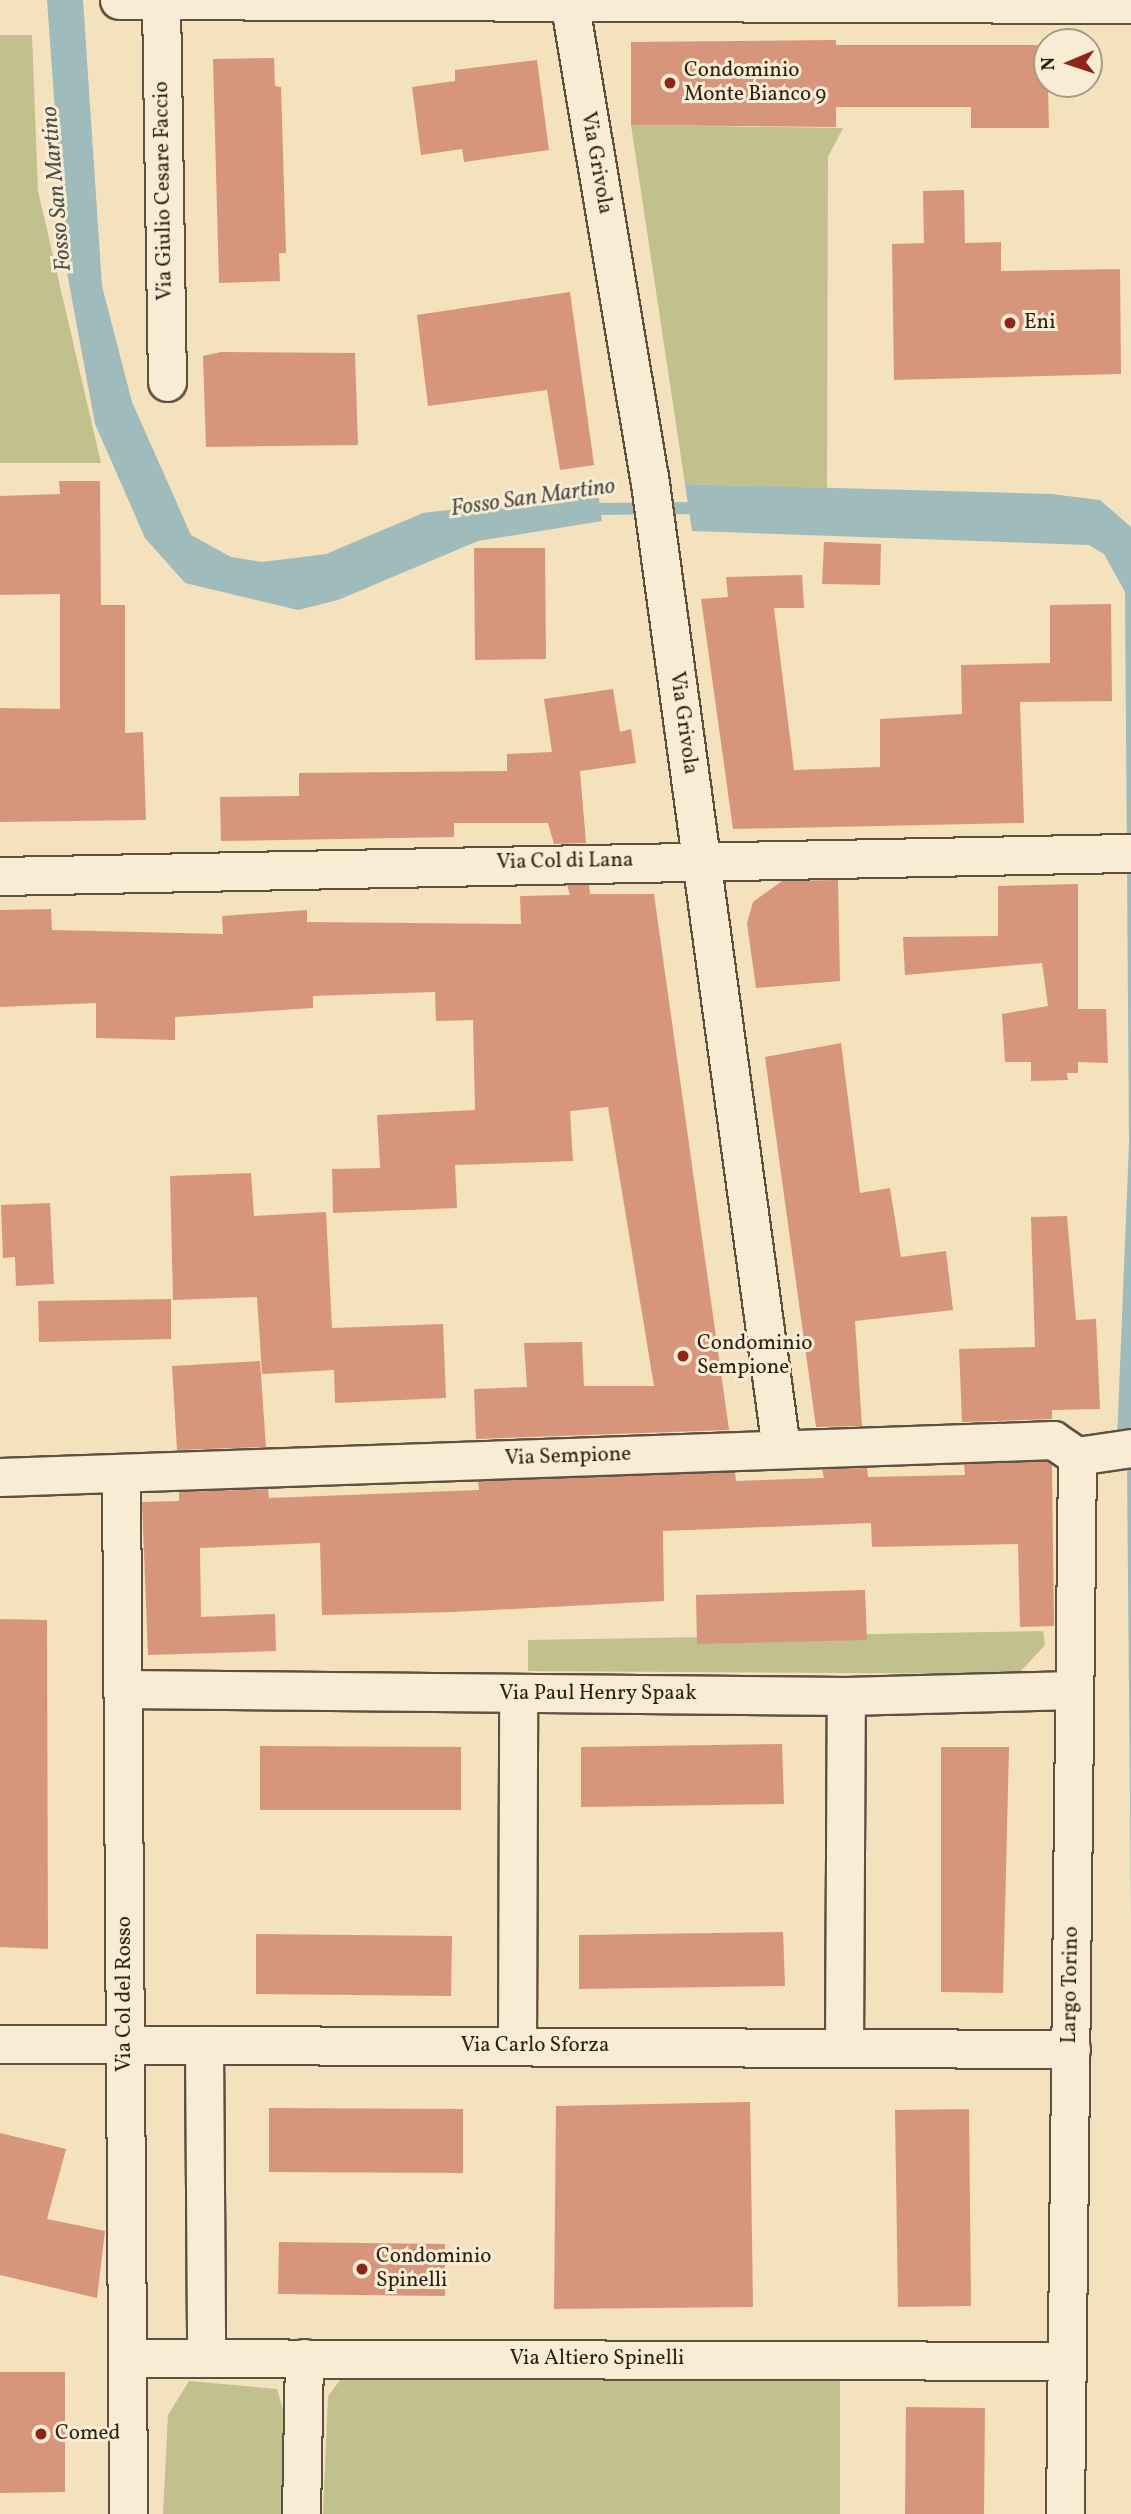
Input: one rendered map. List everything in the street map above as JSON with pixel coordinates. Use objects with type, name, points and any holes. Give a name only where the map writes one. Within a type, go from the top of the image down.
[{"type":"street","points":[[119,0],[1131,5]]},
{"type":"street","name":"Via Giulio Cesare Faccio","points":[[161,1],[167,382]]},
{"type":"street","name":"Via Grivola","points":[[570,2],[649,476],[781,1449]]},
{"type":"street","name":"Via Col di Lana","points":[[0,876],[701,859],[1127,853]]},
{"type":"street","name":"Via Sempione","points":[[0,1478],[1053,1440],[1107,1451]]},
{"type":"street","name":"Largo Torino","points":[[1065,2514],[1074,1690],[1107,1451]]},
{"type":"street","name":"Via Col del Rosso","points":[[121,1473],[128,2514]]},
{"type":"street","name":"Via Paul Henry Spaak","points":[[123,1689],[846,1696],[1074,1690]]},
{"type":"street","points":[[517,2046],[518,1693]]},
{"type":"street","points":[[844,2048],[846,1696]]},
{"type":"street","name":"Via Carlo Sforza","points":[[0,2043],[1071,2049]]},
{"type":"street","points":[[204,2045],[206,2358]]},
{"type":"street","name":"Via Altiero Spinelli","points":[[127,2358],[1067,2361]]},
{"type":"street","points":[[301,2514],[304,2358]]},
{"type":"shaded area","points":[[0,35],[32,35],[38,191],[101,463],[0,463]]},
{"type":"shaded area","points":[[631,125],[843,128],[828,157],[827,488],[685,484]]},
{"type":"shaded area","points":[[1043,1631],[1045,1645],[1018,1674],[528,1671],[528,1640]]},
{"type":"shaded area","points":[[344,2375],[840,2381],[840,2514],[323,2514],[328,2396]]},
{"type":"shaded area","points":[[189,2381],[277,2389],[287,2423],[281,2514],[163,2514],[168,2415]]},
{"type":"water","points":[[47,0],[83,0],[102,286],[132,402],[191,535],[231,557],[262,562],[326,554],[423,513],[598,492],[602,521],[478,541],[338,600],[298,610],[185,583],[145,538],[95,424],[66,267]]},
{"type":"water","points":[[685,484],[1051,494],[1100,500],[1131,527],[1131,1914],[1127,1466],[1117,1441],[1129,1143],[1125,592],[1104,554],[1089,545],[692,531]]},
{"type":"building","points":[[836,40],[836,45],[1033,45],[1033,98],[1048,98],[1049,128],[971,128],[971,107],[836,107],[836,127],[631,125],[631,42]]},
{"type":"building","points":[[274,58],[275,86],[281,87],[286,253],[279,253],[280,281],[219,283],[213,59]]},
{"type":"building","points":[[537,60],[549,150],[464,162],[462,149],[421,155],[412,87],[455,81],[455,70]]},
{"type":"building","points":[[964,190],[965,243],[1001,242],[1001,271],[1120,269],[1121,374],[894,380],[892,244],[924,243],[923,191]]},
{"type":"building","points":[[570,292],[594,465],[560,470],[547,390],[428,406],[417,315]]},
{"type":"building","points":[[221,352],[355,353],[358,445],[206,447],[203,356]]},
{"type":"building","points":[[59,481],[100,481],[101,605],[125,605],[125,733],[143,732],[146,820],[0,822],[0,708],[60,709],[60,594],[0,595],[0,496],[60,494]]},
{"type":"building","points":[[824,542],[881,544],[880,585],[822,584]]},
{"type":"building","points":[[474,548],[545,548],[546,659],[475,660]]},
{"type":"building","points":[[802,575],[804,608],[774,608],[794,770],[880,767],[880,719],[962,714],[961,665],[1050,663],[1050,605],[1111,604],[1112,701],[1020,702],[1024,823],[733,829],[701,599],[728,597],[726,577]]},
{"type":"building","points":[[613,689],[620,732],[631,729],[636,763],[580,771],[586,843],[554,844],[548,823],[454,823],[454,837],[221,841],[220,797],[299,796],[299,773],[507,771],[507,754],[552,752],[544,699]]},
{"type":"building","points":[[838,880],[840,981],[756,988],[747,923],[753,902],[782,881]]},
{"type":"building","points":[[1078,884],[1078,1009],[1106,1009],[1108,1063],[1078,1062],[1078,1073],[1067,1073],[1068,1080],[1031,1081],[1031,1062],[1005,1062],[1002,1014],[1048,1006],[1042,963],[905,975],[903,937],[998,936],[998,886]]},
{"type":"building","points":[[567,885],[589,885],[590,894],[654,894],[729,1430],[476,1439],[474,1389],[527,1387],[524,1343],[582,1342],[584,1386],[654,1386],[608,1107],[570,1111],[573,1161],[455,1165],[457,1208],[333,1213],[332,1169],[380,1168],[377,1115],[475,1110],[473,1020],[436,1021],[435,992],[313,996],[313,1008],[175,1017],[175,1040],[96,1038],[96,1003],[0,1007],[0,910],[51,909],[52,930],[223,934],[222,916],[307,910],[307,922],[521,924],[520,896],[570,895]]},
{"type":"building","points":[[841,1043],[860,1193],[890,1188],[901,1257],[946,1251],[953,1310],[855,1321],[862,1426],[816,1427],[765,1057]]},
{"type":"building","points":[[251,1173],[254,1216],[326,1212],[332,1328],[443,1324],[446,1398],[335,1403],[334,1370],[262,1374],[257,1297],[173,1300],[170,1176]]},
{"type":"building","points":[[50,1203],[54,1284],[16,1286],[15,1257],[3,1258],[1,1205]]},
{"type":"building","points":[[1067,1216],[1076,1320],[1096,1319],[1100,1409],[1052,1410],[1052,1419],[962,1422],[959,1349],[1035,1347],[1031,1217]]},
{"type":"building","points":[[171,1299],[171,1339],[39,1342],[38,1301]]},
{"type":"building","points":[[260,1361],[266,1447],[177,1450],[172,1366]]},
{"type":"building","points":[[1047,1461],[1052,1465],[1054,1626],[1020,1627],[1018,1544],[872,1547],[871,1523],[663,1531],[664,1601],[453,1612],[322,1615],[320,1543],[200,1548],[201,1617],[275,1614],[276,1651],[148,1655],[142,1502],[179,1501],[179,1492],[268,1489],[269,1498],[479,1490],[478,1481],[735,1472],[736,1481],[824,1478],[822,1469],[867,1468],[868,1477],[965,1475],[964,1464]]},
{"type":"building","points":[[865,1590],[867,1640],[697,1644],[696,1595]]},
{"type":"building","points":[[0,1619],[47,1620],[48,1949],[0,1947]]},
{"type":"building","points":[[782,1744],[784,1804],[581,1807],[581,1747]]},
{"type":"building","points":[[260,1746],[461,1747],[461,1810],[260,1810]]},
{"type":"building","points":[[941,1747],[1009,1747],[1003,1993],[941,1992]]},
{"type":"building","points":[[783,1932],[785,1986],[579,1989],[579,1935]]},
{"type":"building","points":[[256,1934],[452,1936],[451,1996],[256,1994]]},
{"type":"building","points":[[750,2102],[753,2307],[554,2309],[556,2106]]},
{"type":"building","points":[[269,2108],[463,2109],[463,2173],[269,2172]]},
{"type":"building","points":[[969,2109],[971,2306],[898,2307],[895,2110]]},
{"type":"building","points":[[0,2133],[66,2149],[47,2219],[105,2231],[97,2298],[0,2275]]},
{"type":"building","name":"Condominio Spinelli","points":[[279,2242],[445,2244],[445,2296],[278,2294]]},
{"type":"building","points":[[0,2372],[65,2372],[65,2492],[0,2493]]},
{"type":"building","points":[[906,2407],[985,2408],[984,2514],[905,2514]]},
{"type":"waterway","name":"Fosso San Martino","points":[[586,509],[704,508]]},
{"type":"place","name":"Condominio Monte Bianco 9","points":[[670,83]]},
{"type":"place","name":"Eni","points":[[1010,323]]},
{"type":"place","name":"Condominio Sempione","points":[[683,1356]]},
{"type":"place","name":"Condominio Spinelli","points":[[362,2269]]},
{"type":"place","name":"Comed","points":[[41,2434]]}]
